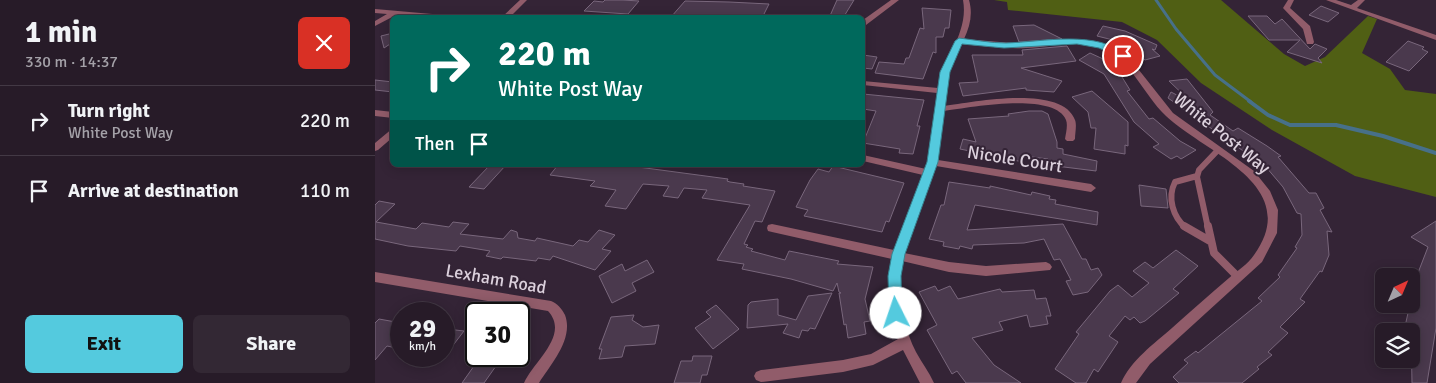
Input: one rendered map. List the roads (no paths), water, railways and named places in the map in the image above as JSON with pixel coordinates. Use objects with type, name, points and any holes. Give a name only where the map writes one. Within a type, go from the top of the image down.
[{"type":"street","points":[[507,15],[524,0]]},
{"type":"street","points":[[865,22],[896,0]]},
{"type":"street","points":[[927,383],[899,330],[894,298],[898,254],[933,162],[941,109],[941,91],[951,56],[966,25],[966,4],[957,0]]},
{"type":"street","points":[[1291,0],[1286,8],[1307,28],[1311,42]]},
{"type":"street","points":[[1329,0],[1436,38]]},
{"type":"street","points":[[1352,8],[1362,0]]},
{"type":"street","points":[[375,11],[418,15]]},
{"type":"street","points":[[375,24],[390,15]]},
{"type":"street","name":"White Post Way","points":[[959,41],[1004,46],[1077,41],[1109,49],[1131,63],[1147,89],[1171,115],[1244,167],[1261,184],[1270,198],[1275,215],[1275,225],[1268,245],[1258,259],[1145,360],[1128,383]]},
{"type":"street","points":[[865,83],[941,91]]},
{"type":"street","points":[[941,109],[1026,100],[1045,102],[1067,113],[1071,119],[1070,139]]},
{"type":"street","points":[[375,113],[390,115]]},
{"type":"street","points":[[375,148],[390,134]]},
{"type":"street","points":[[865,158],[929,173]]},
{"type":"street","name":"Nicole Court","points":[[933,162],[1091,188]]},
{"type":"street","points":[[772,228],[898,254],[949,267],[986,271],[1046,267]]},
{"type":"street","name":"Lexham Road","points":[[375,277],[551,306],[561,315],[563,326],[560,337],[531,383]]},
{"type":"street","points":[[761,376],[843,366],[873,359],[905,342]]},
{"type":"lane","points":[[1218,150],[1199,170],[1197,176],[1210,242],[1215,253],[1238,277]]},
{"type":"lane","points":[[1197,176],[1175,182],[1171,190],[1173,212],[1177,222],[1210,242]]},
{"type":"waterway","points":[[1156,0],[1176,29],[1215,75],[1251,102]]},
{"type":"waterway","points":[[1249,101],[1268,115],[1290,125],[1336,125],[1383,136],[1436,153]]}]
